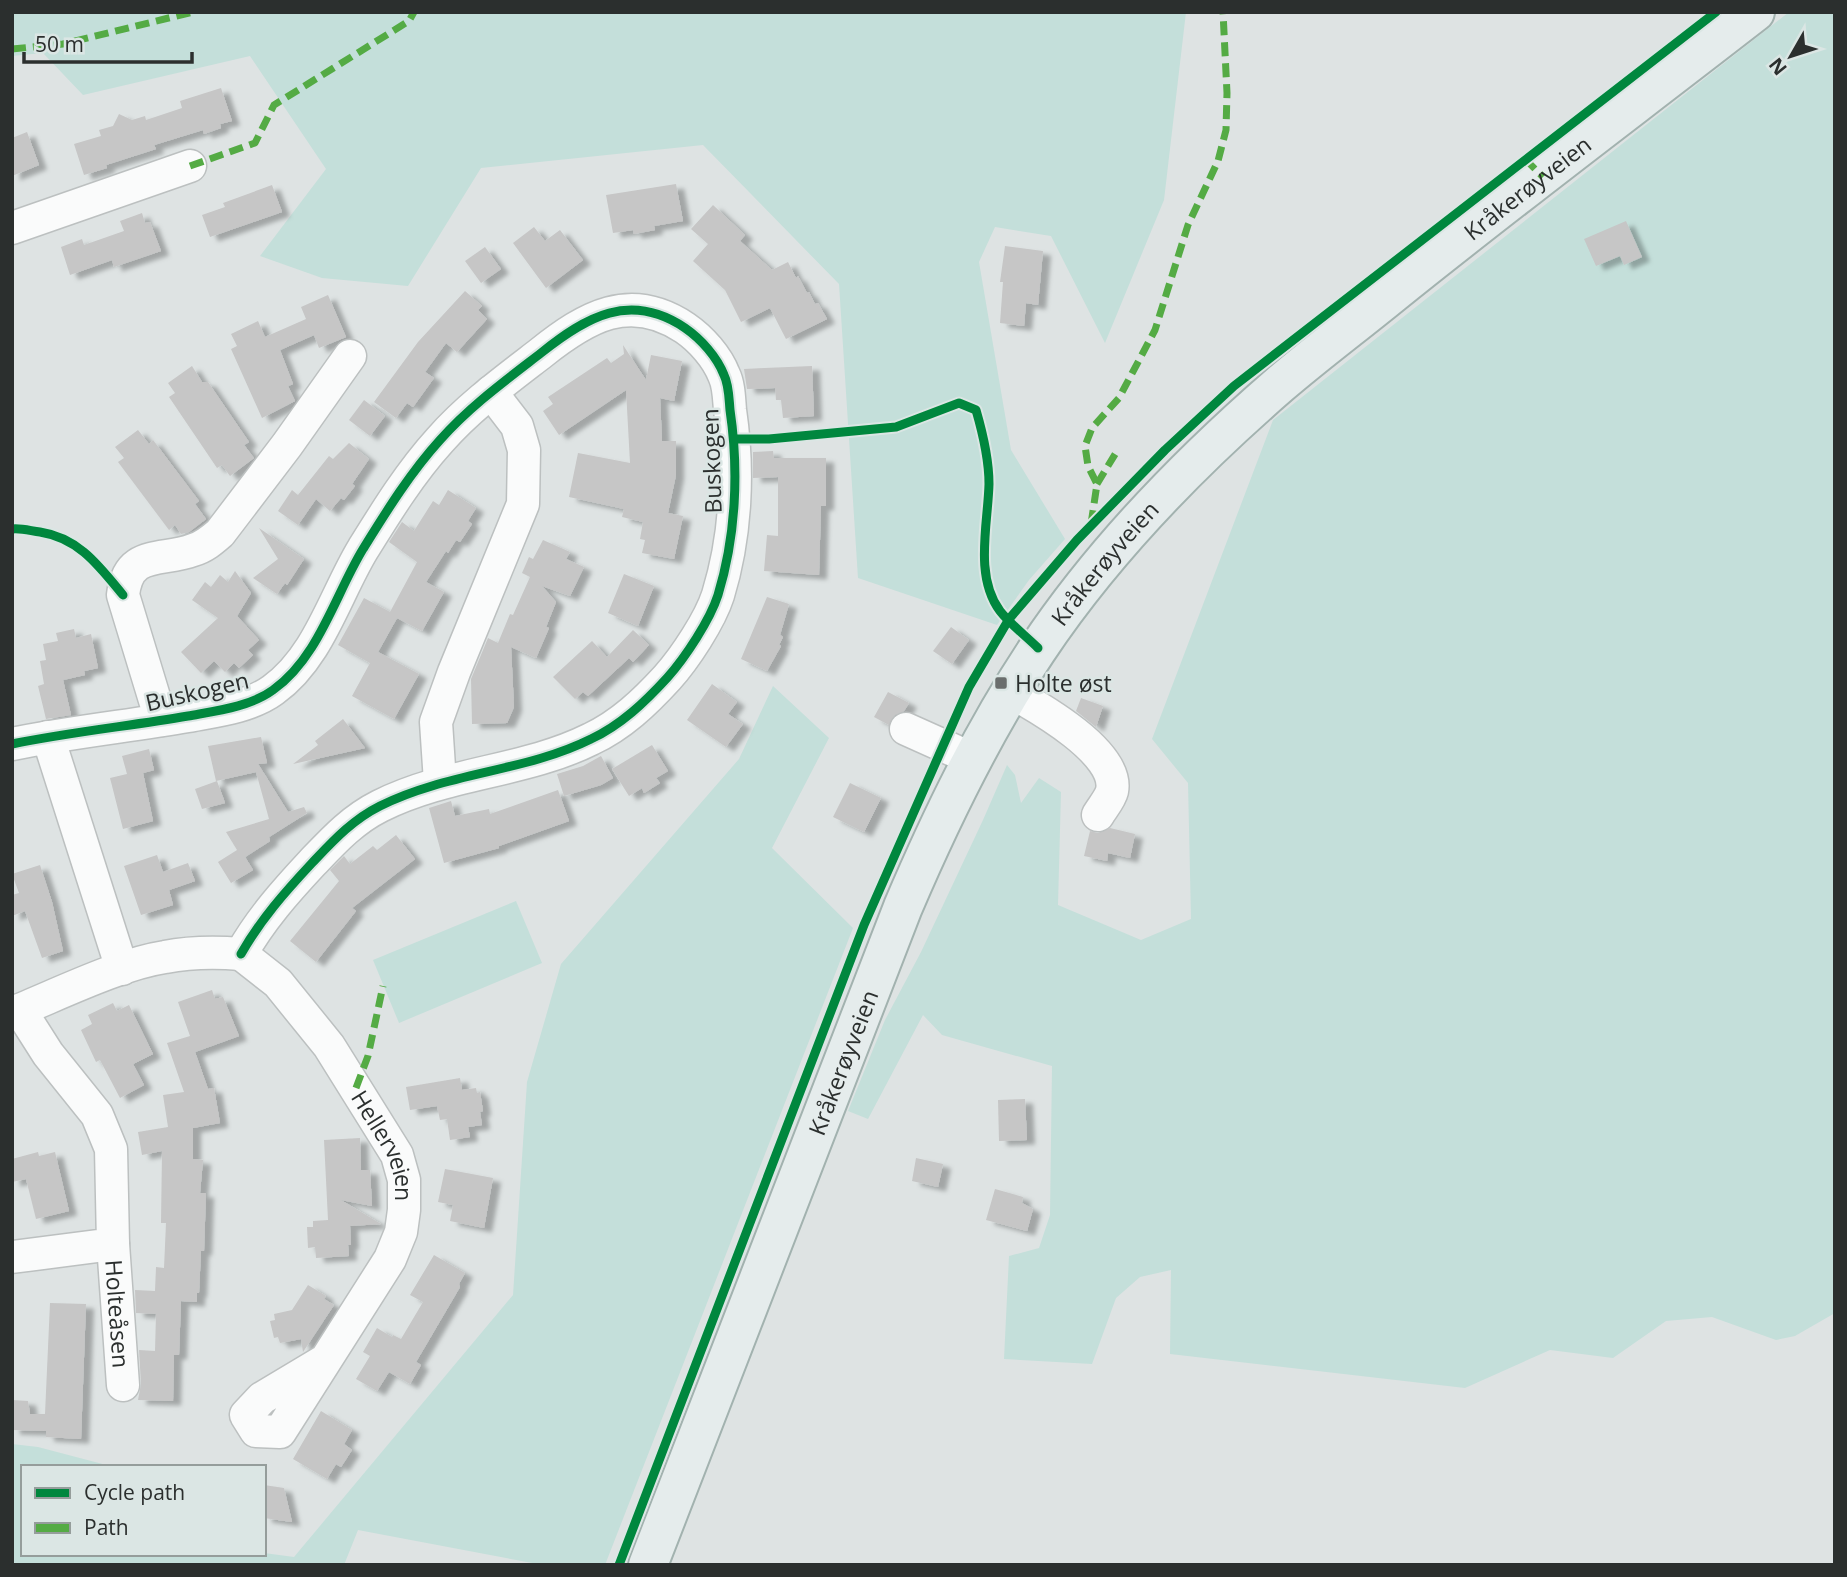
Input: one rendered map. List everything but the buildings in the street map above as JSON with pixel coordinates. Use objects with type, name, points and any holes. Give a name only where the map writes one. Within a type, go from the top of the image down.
[{"type":"main road","name":"Kråkerøyveien","points":[[648,1565],[898,919],[930,843],[972,758],[1038,648],[1089,581],[1150,510],[1219,439],[1280,384],[1755,12]]},
{"type":"street","points":[[12,229],[190,166]]},
{"type":"street","name":"Buskogen","points":[[12,744],[218,710],[256,700],[274,690],[302,660],[320,633],[361,553],[416,470],[441,438],[491,391],[568,331],[608,312],[638,309],[672,319],[691,332],[711,353],[725,377],[734,439],[732,539],[717,600],[682,661],[655,691],[622,721],[592,739],[548,756],[440,782],[380,807],[347,826],[275,902],[257,926],[242,954]]},
{"type":"street","points":[[161,720],[122,595],[124,580],[131,570],[151,557],[191,552],[208,544],[220,533],[288,445],[350,356]]},
{"type":"street","points":[[440,782],[436,722],[523,504],[524,450],[517,426],[491,391]]},
{"type":"street","points":[[1011,692],[1047,712],[1099,754],[1110,775],[1112,791],[1098,815]]},
{"type":"street","points":[[906,729],[972,758]]},
{"type":"street","points":[[48,737],[122,969]]},
{"type":"street","points":[[16,1012],[122,969],[174,956],[205,952],[242,954]]},
{"type":"street","name":"Hellerveien","points":[[242,954],[278,983],[329,1046],[397,1155],[404,1181],[401,1232],[390,1259],[324,1361]]},
{"type":"street","name":"Holteåsen","points":[[16,1012],[97,1115],[111,1149],[113,1244],[123,1385]]},
{"type":"street","name":"Holteåsen","points":[[12,1257],[113,1244]]},
{"type":"green space","points":[[12,12],[1186,12],[1164,200],[1105,343],[1051,236],[995,227],[979,262],[1011,450],[1065,539],[1029,580],[997,625],[858,578],[839,284],[703,145],[481,168],[408,286],[322,278],[260,256],[326,169],[250,56],[83,95],[43,53],[12,56]]},
{"type":"green space","points":[[1789,12],[1835,12],[1835,1313],[1795,1336],[1776,1340],[1712,1317],[1666,1321],[1613,1358],[1550,1350],[1465,1388],[1170,1354],[1171,1270],[1140,1277],[1116,1298],[1092,1364],[1004,1359],[1009,1256],[1039,1248],[1050,1215],[1052,1066],[942,1035],[923,1015],[868,1119],[848,1111],[885,1020],[921,952],[1007,765],[1015,775],[1021,803],[1039,778],[1061,792],[1058,905],[1141,940],[1191,919],[1188,783],[1152,739],[1273,420]]},
{"type":"green space","points":[[773,686],[829,738],[772,848],[853,928],[605,1565],[543,1565],[358,1530],[344,1565],[12,1565],[12,1444],[38,1447],[106,1465],[21,1465],[21,1556],[266,1556],[266,1553],[294,1557],[513,1295],[527,1082],[561,964],[739,759]]},
{"type":"green space","points":[[516,901],[542,963],[399,1023],[373,960]]},
{"type":"marked path","points":[[12,49],[63,44],[193,12]]},
{"type":"marked path","points":[[190,166],[255,143],[274,105],[409,21],[414,12]]},
{"type":"marked path","points":[[1091,524],[1097,484],[1088,466],[1085,446],[1092,428],[1119,398],[1155,330],[1188,225],[1218,161],[1226,130],[1223,12]]},
{"type":"marked path","points":[[1525,159],[1543,177]]},
{"type":"marked path","points":[[1097,484],[1117,451]]},
{"type":"marked path","points":[[356,1088],[368,1056],[383,986]]},
{"type":"cycle path","points":[[619,1565],[864,925],[969,687],[1009,619],[1077,540],[1165,450],[1234,386],[1716,12]]},
{"type":"cycle path","points":[[12,744],[209,712],[264,696],[303,661],[363,549],[419,466],[451,428],[488,394],[558,340],[609,313],[646,311],[665,317],[697,337],[721,368],[727,383],[733,433],[734,503],[729,550],[718,595],[703,627],[681,660],[659,687],[632,712],[591,739],[540,759],[406,795],[380,806],[352,824],[292,885],[265,917],[241,954]]},
{"type":"cycle path","points":[[734,439],[769,439],[896,427],[959,403],[976,410],[989,475],[984,549],[987,582],[1000,611],[1038,648]]},
{"type":"cycle path","points":[[12,529],[40,532],[66,540],[87,555],[123,595]]},
{"type":"place","name":"Holte øst","points":[[1001,683]]}]
